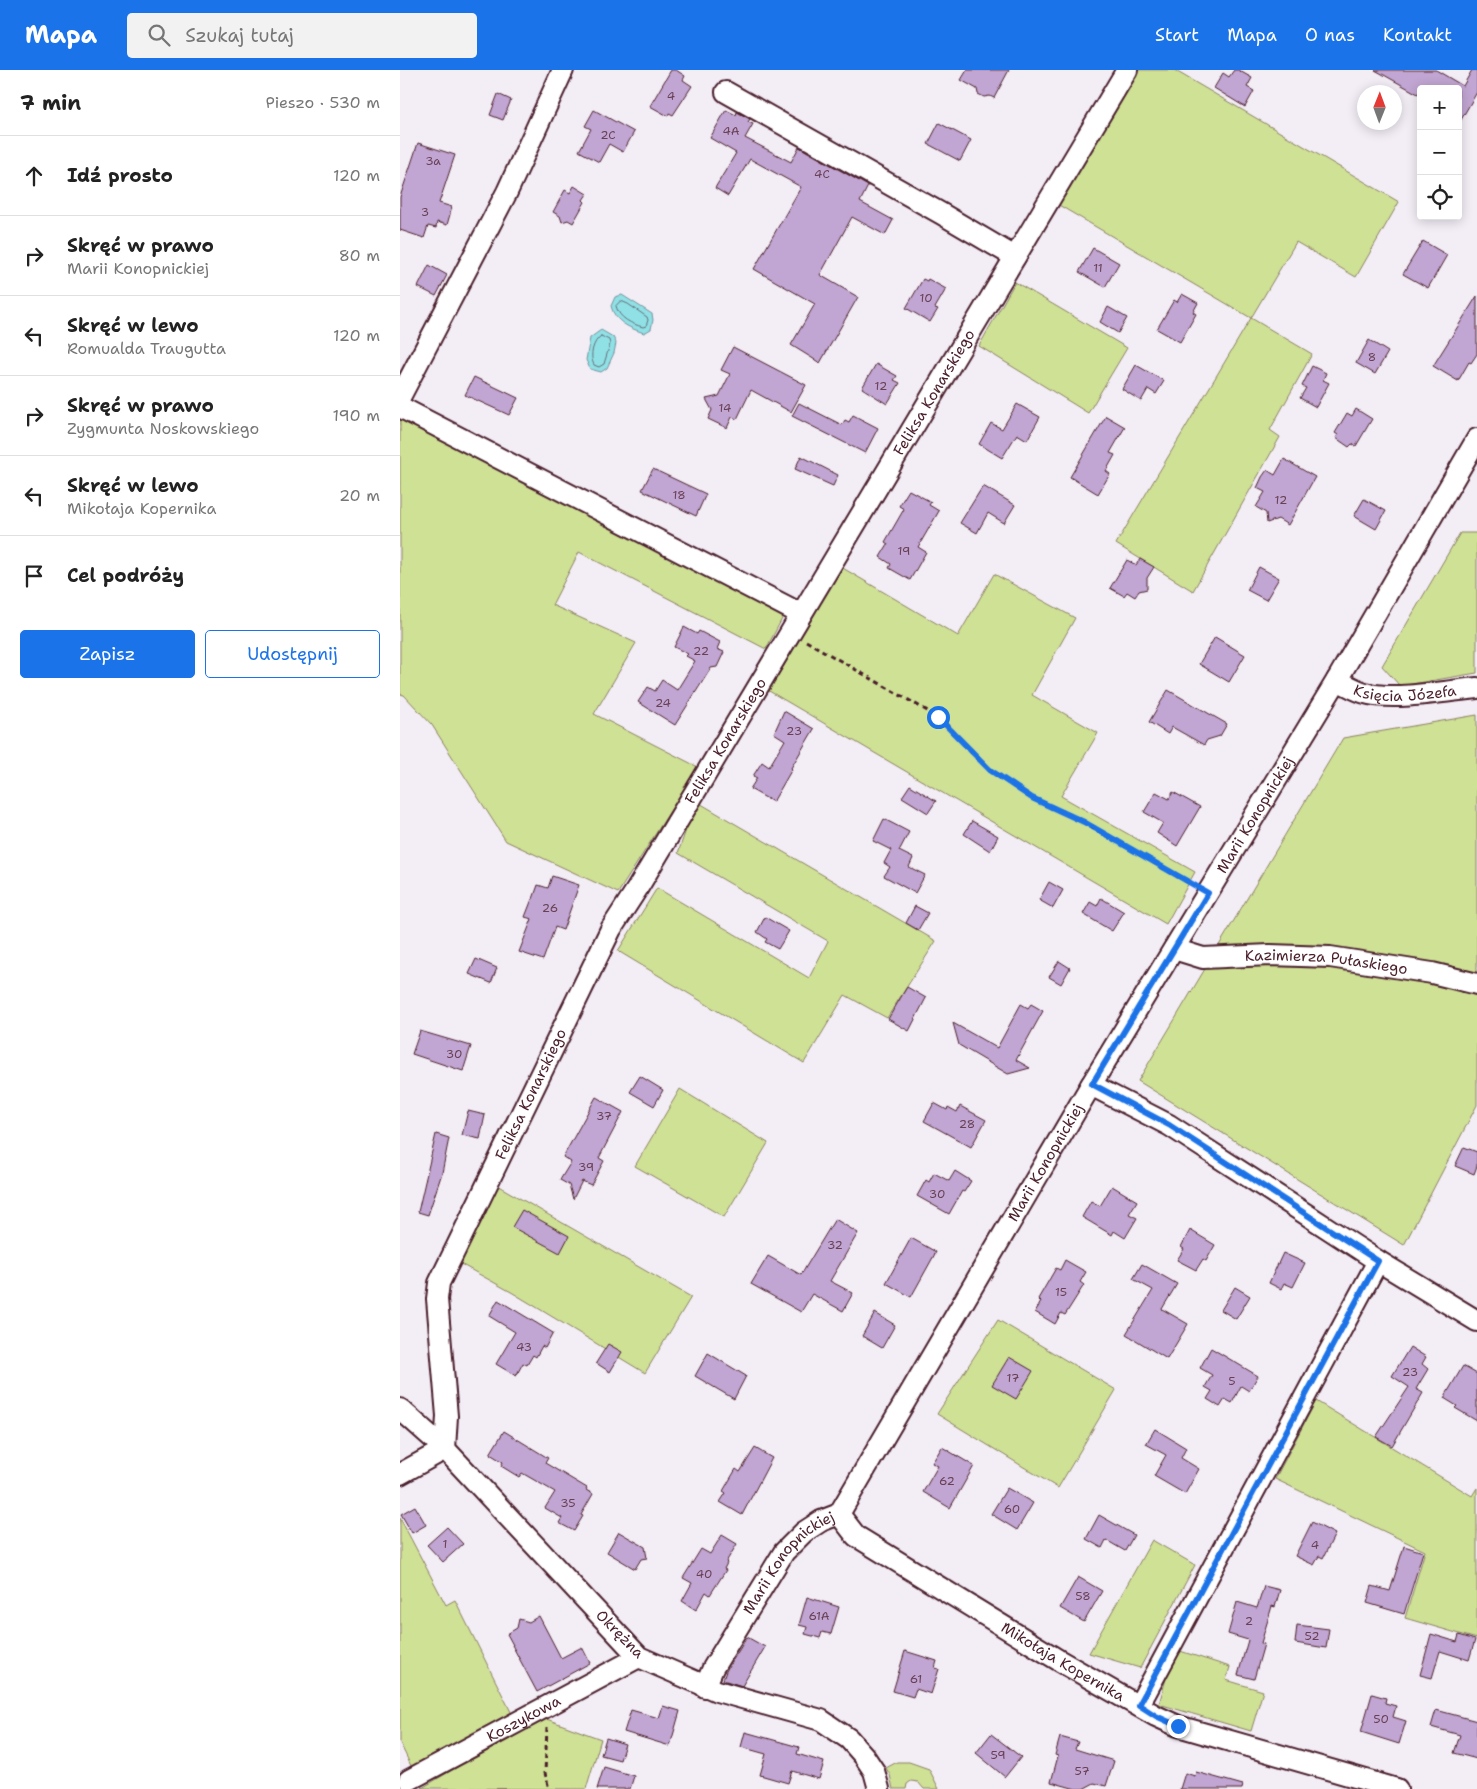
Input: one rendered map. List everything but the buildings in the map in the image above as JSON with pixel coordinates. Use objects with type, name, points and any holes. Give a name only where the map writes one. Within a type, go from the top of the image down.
[{"type":"street","points":[[400,397],[506,192],[563,70]]},
{"type":"street","name":"Feliksa Konarskiego","points":[[445,1449],[447,1416],[437,1299],[439,1283],[610,929],[637,889],[1127,70]]},
{"type":"street","points":[[726,92],[1015,257]]},
{"type":"street","points":[[400,407],[801,614]]},
{"type":"street","name":"Marii Konopnickiej","points":[[705,1687],[713,1668],[784,1552],[804,1532],[821,1521],[839,1514],[1092,1084],[1337,680],[1477,439]]},
{"type":"street","name":"Księcia Józefa","points":[[1337,680],[1362,692],[1378,695],[1402,695],[1477,688]]},
{"type":"street","name":"Kazimierza Pułaskiego","points":[[1174,949],[1203,958],[1270,955],[1330,957],[1432,973],[1477,984]]},
{"type":"street","points":[[1092,1084],[1169,1125],[1378,1261],[1477,1321]]},
{"type":"street","points":[[1139,1705],[1378,1261]]},
{"type":"street","name":"Okrężna","points":[[400,1409],[445,1449],[639,1656],[705,1687],[821,1720],[849,1739],[864,1756],[874,1771],[878,1789]]},
{"type":"street","points":[[400,1474],[445,1449]]},
{"type":"street","name":"Mikołaja Kopernika","points":[[839,1514],[856,1536],[1060,1661],[1156,1716],[1178,1726],[1397,1789]]},
{"type":"street","name":"Koszykowa","points":[[408,1778],[639,1656]]},
{"type":"path","points":[[790,632],[938,717],[990,770],[1032,798],[1084,822],[1208,893]]},
{"type":"path","points":[[549,1704],[545,1773],[549,1789]]},
{"type":"green space","points":[[1134,70],[1174,70],[1399,202],[1356,277],[1296,242],[1251,318],[1057,204]]},
{"type":"green space","points":[[1015,282],[1127,348],[1088,413],[979,346]]},
{"type":"green space","points":[[1251,318],[1312,354],[1270,430],[1280,437],[1193,591],[1116,544]]},
{"type":"green space","points":[[400,415],[784,615],[766,649],[579,552],[552,605],[636,643],[594,714],[698,767],[618,893],[506,841],[432,725],[404,695],[400,694]]},
{"type":"green space","points":[[1460,533],[1477,533],[1477,673],[1400,686],[1382,666]]},
{"type":"green space","points":[[841,567],[958,636],[994,574],[1075,618],[1032,695],[1098,733],[1061,796],[1195,872],[1166,924],[769,691]]},
{"type":"green space","points":[[1477,715],[1477,1105],[1404,1245],[1138,1081],[1343,738]]},
{"type":"green space","points":[[696,801],[936,941],[887,1018],[845,995],[804,1063],[618,951],[657,888],[809,978],[828,941],[678,853]]},
{"type":"green space","points":[[680,1089],[768,1143],[724,1217],[635,1166]]},
{"type":"green space","points":[[495,1184],[691,1297],[645,1373],[513,1293],[457,1262]]},
{"type":"green space","points":[[998,1320],[1116,1390],[1058,1488],[937,1414]]},
{"type":"green space","points":[[1316,1401],[1472,1496],[1477,1488],[1477,1639],[1405,1618],[1425,1551],[1275,1479]]},
{"type":"green space","points":[[400,1518],[446,1605],[455,1600],[513,1716],[412,1768],[400,1743]]},
{"type":"green space","points":[[1152,1540],[1195,1565],[1140,1668],[1089,1653]]},
{"type":"green space","points":[[1180,1651],[1230,1667],[1226,1680],[1263,1691],[1251,1731],[1159,1704],[1167,1675]]},
{"type":"green space","points":[[541,1717],[601,1739],[586,1789],[422,1788]]},
{"type":"green space","points":[[897,1762],[909,1762],[929,1769],[939,1789],[924,1789],[918,1782],[911,1781],[907,1784],[906,1789],[893,1789],[890,1775],[886,1768]]},
{"type":"water","points":[[622,295],[652,314],[651,329],[644,333],[623,324],[619,320],[611,306],[615,297]]},
{"type":"water","points":[[601,330],[613,337],[616,343],[614,353],[607,368],[601,372],[590,369],[586,360],[590,338]]},
{"type":"route","points":[[938,717],[990,770],[1032,798],[1084,822],[1208,893],[1092,1084],[1169,1125],[1378,1261],[1139,1705],[1156,1716],[1178,1726]]}]
